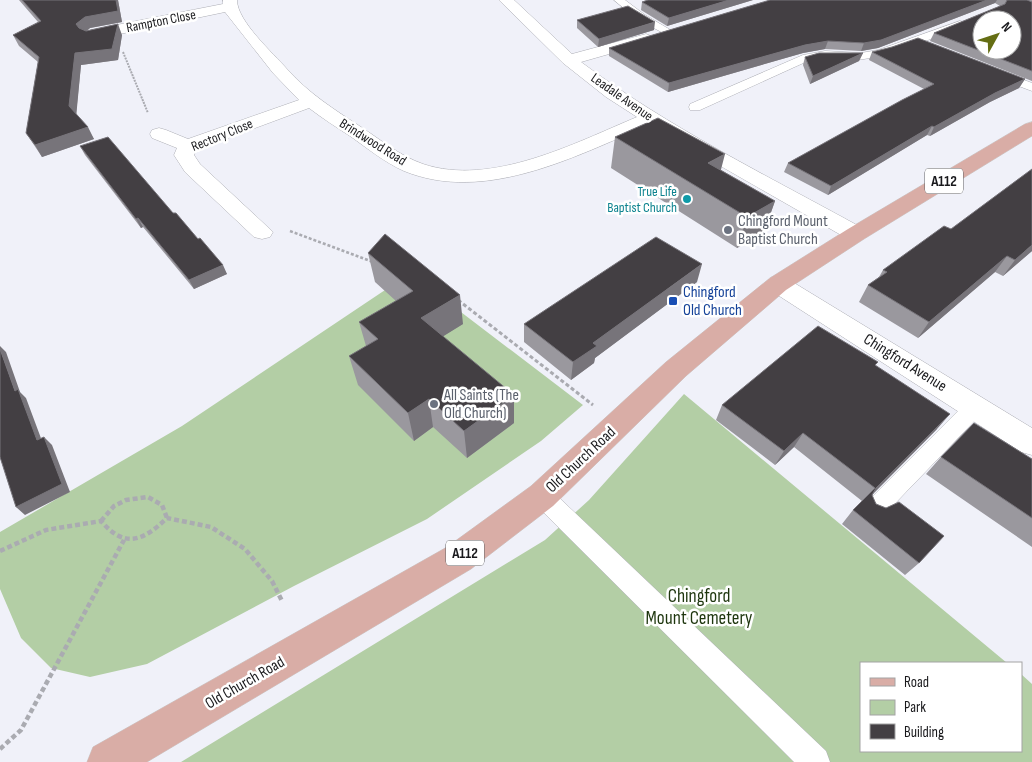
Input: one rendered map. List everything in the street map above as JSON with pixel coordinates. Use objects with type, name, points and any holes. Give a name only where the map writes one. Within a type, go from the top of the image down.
[{"type":"main road","name":"Old Church Road","points":[[108,762],[459,558],[542,496],[676,369],[778,284],[856,234],[1032,128]]},
{"type":"street","name":"Leadale Avenue","points":[[506,0],[570,60],[650,118],[856,234]]},
{"type":"street","name":"Rampton Close","points":[[91,35],[230,4]]},
{"type":"street","name":"Brindwood Road","points":[[230,4],[292,86],[399,161],[436,174],[460,176],[522,169],[650,118]]},
{"type":"street","points":[[570,60],[674,30]]},
{"type":"street","name":"Rectory Close","points":[[262,232],[192,168],[184,154],[188,146],[311,101]]},
{"type":"street","points":[[159,134],[188,146]]},
{"type":"street","name":"Chingford Avenue","points":[[778,284],[1032,443]]},
{"type":"lane","points":[[619,0],[641,17],[674,30]]},
{"type":"lane","points":[[695,107],[807,57],[825,54],[861,56],[880,53],[972,18]]},
{"type":"lane","points":[[913,40],[931,48]]},
{"type":"lane","points":[[986,69],[1032,87]]},
{"type":"lane","points":[[874,510],[975,407]]},
{"type":"lane","points":[[542,496],[816,762]]},
{"type":"path","points":[[113,31],[152,123],[159,134]]},
{"type":"path","points":[[262,232],[290,231],[381,266]]},
{"type":"path","points":[[452,296],[618,424]]},
{"type":"path","points":[[0,551],[46,530],[101,521],[114,506],[126,500],[148,497],[162,506],[167,518]]},
{"type":"path","points":[[101,521],[109,533],[124,540],[140,539],[157,529],[167,518]]},
{"type":"path","points":[[167,518],[211,527],[245,549],[272,581],[282,601]]},
{"type":"path","points":[[0,749],[21,730],[124,540]]},
{"type":"green space","points":[[400,280],[436,293],[583,405],[541,441],[427,519],[294,586],[147,664],[90,677],[51,668],[21,638],[0,589],[0,532],[182,426]]},
{"type":"green space","name":"Chingford Mount Cemetery","points":[[684,394],[1006,662],[860,662],[860,752],[1022,752],[1022,675],[1032,684],[1032,762],[181,762],[545,540],[589,500]]},
{"type":"building","points":[[22,0],[116,0],[118,11],[85,17],[76,24],[79,28],[86,31],[118,24],[112,49],[75,53],[69,106],[88,127],[35,145],[26,133],[39,57],[13,35],[41,21]]},
{"type":"building","points":[[648,0],[729,0],[669,18],[642,2]]},
{"type":"building","points":[[770,0],[987,0],[881,40],[864,43],[828,41],[805,45],[669,83],[609,48]]},
{"type":"building","points":[[1007,0],[1027,0],[1032,2],[1032,71],[1004,60],[1022,60],[1022,10],[990,10],[1005,4]]},
{"type":"building","points":[[628,6],[655,22],[599,39],[577,20]]},
{"type":"building","points":[[972,17],[972,48],[934,33]]},
{"type":"building","points":[[918,38],[1025,79],[995,93],[934,127],[932,126],[831,186],[788,163],[934,84],[872,52]]},
{"type":"building","points":[[819,53],[863,53],[813,76],[805,57]]},
{"type":"building","points":[[658,118],[725,154],[708,163],[775,201],[747,217],[615,137]]},
{"type":"building","points":[[108,137],[173,213],[176,213],[223,265],[189,280],[138,218],[136,219],[80,146]]},
{"type":"building","points":[[1032,169],[1032,245],[1015,260],[1007,256],[929,322],[868,285],[887,272],[883,270],[944,226],[951,229]]},
{"type":"building","points":[[385,234],[460,295],[421,318],[514,395],[464,431],[429,399],[408,413],[349,356],[378,339],[359,322],[413,291],[368,253]]},
{"type":"building","points":[[656,237],[702,264],[593,343],[597,346],[573,362],[524,324]]},
{"type":"building","points":[[818,326],[878,362],[875,365],[950,414],[876,488],[872,495],[876,504],[886,508],[899,502],[944,536],[919,563],[853,510],[875,488],[803,433],[784,451],[722,405]]},
{"type":"building","points":[[0,349],[15,391],[18,389],[37,440],[44,437],[62,484],[16,507],[0,457]]},
{"type":"building","points":[[974,423],[1032,459],[1032,518],[941,457]]},
{"type":"place","name":"True Life Baptist Church","points":[[687,199]]},
{"type":"place","name":"Chingford Mount Baptist Church","points":[[728,230]]},
{"type":"place","name":"Chingford Old Church","points":[[673,301]]},
{"type":"place","name":"All Saints (The Old Church)","points":[[434,404]]}]
